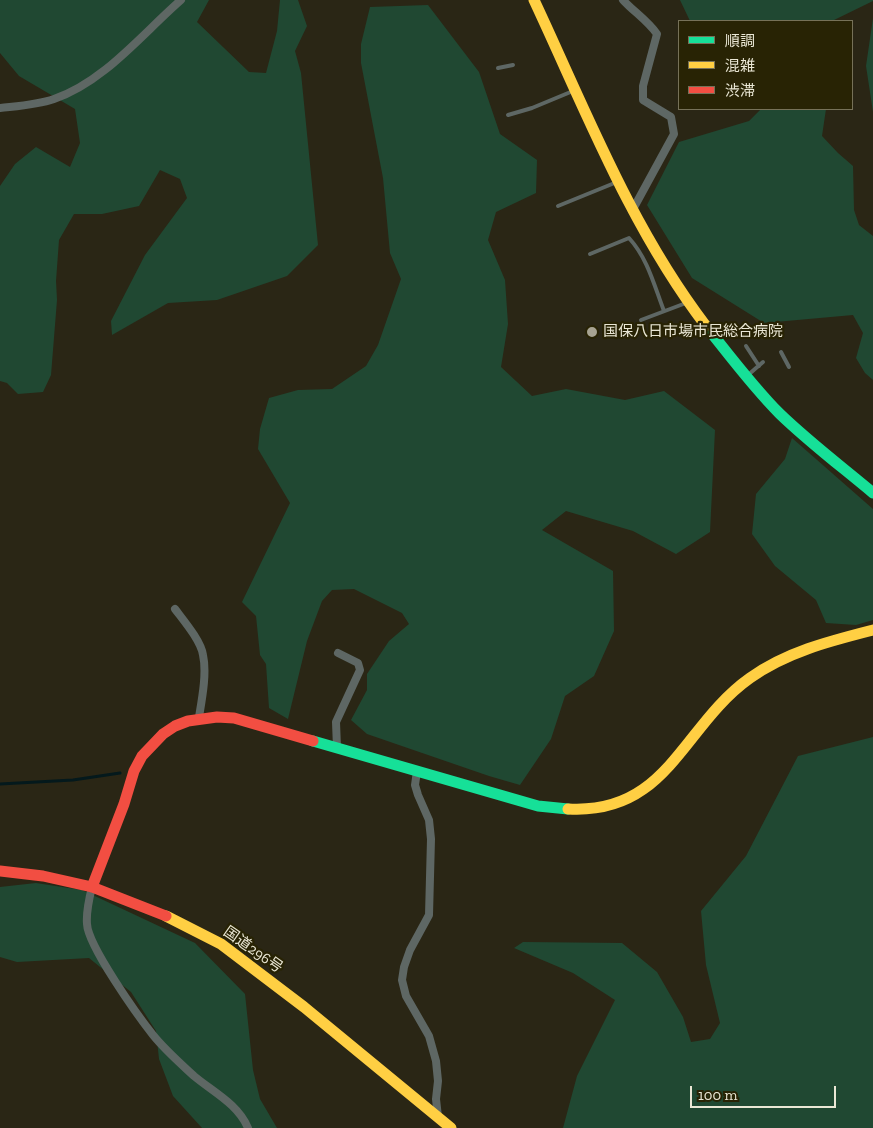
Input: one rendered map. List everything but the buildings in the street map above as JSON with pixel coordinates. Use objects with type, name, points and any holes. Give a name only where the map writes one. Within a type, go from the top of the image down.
[{"type":"main road","points":[[534,0],[632,211],[660,260],[688,302],[746,377],[787,420],[873,493]]},
{"type":"main road","points":[[92,886],[134,773],[143,756],[162,735],[174,726],[199,717],[217,716],[234,718],[538,806],[583,811],[621,803],[648,786],[668,768],[711,711],[735,688],[761,670],[785,656],[817,644],[873,630]]},
{"type":"main road","name":"国道296号","points":[[0,871],[43,876],[92,886],[158,912],[221,944],[290,996],[451,1128]]},
{"type":"street","points":[[0,108],[33,104],[53,99],[100,74],[181,0]]},
{"type":"street","points":[[622,0],[648,21],[657,34],[643,86],[643,100],[671,117],[674,134],[632,211]]},
{"type":"street","points":[[175,609],[200,645],[203,655],[204,670],[199,717]]},
{"type":"street","points":[[338,653],[358,662],[360,670],[336,722],[338,748]]},
{"type":"street","points":[[417,771],[415,785],[429,820],[431,839],[429,915],[410,950],[402,980],[406,996],[429,1036],[436,1061],[438,1118]]},
{"type":"street","points":[[92,886],[86,926],[93,944],[114,978],[154,1036],[192,1074],[235,1107],[248,1128]]},
{"type":"lane","points":[[498,68],[513,65]]},
{"type":"lane","points":[[508,116],[577,90]]},
{"type":"lane","points":[[558,206],[619,181]]},
{"type":"lane","points":[[590,254],[629,238],[640,250],[646,262],[664,311]]},
{"type":"lane","points":[[641,320],[688,302]]},
{"type":"lane","points":[[746,346],[759,366]]},
{"type":"lane","points":[[781,352],[788,367]]},
{"type":"lane","points":[[746,377],[763,362]]},
{"type":"green space","points":[[0,0],[209,0],[197,22],[249,72],[266,73],[277,31],[280,0],[298,0],[307,26],[295,51],[301,73],[318,245],[287,276],[217,300],[168,303],[112,335],[111,321],[145,255],[187,198],[180,179],[160,170],[139,206],[102,214],[74,214],[59,240],[56,281],[57,300],[51,375],[43,392],[18,394],[7,383],[0,381],[0,186],[15,164],[36,147],[70,167],[80,143],[75,109],[19,76],[0,53]]},
{"type":"green space","points":[[680,0],[873,0],[834,20],[690,20]]},
{"type":"green space","points":[[428,5],[479,72],[500,134],[537,160],[536,193],[496,212],[488,240],[505,280],[508,324],[501,367],[532,396],[566,389],[625,400],[664,391],[715,430],[710,532],[676,554],[633,531],[566,511],[542,530],[613,571],[614,631],[594,676],[565,696],[551,739],[520,785],[367,734],[351,720],[367,690],[367,674],[389,641],[409,624],[402,613],[354,589],[332,590],[322,601],[307,641],[288,719],[269,708],[266,664],[260,655],[256,616],[242,602],[290,503],[258,449],[260,429],[269,398],[298,390],[332,389],[366,366],[378,345],[401,279],[390,253],[383,178],[361,63],[361,44],[370,7]]},
{"type":"green space","points":[[873,18],[873,112],[866,66]]},
{"type":"green space","points":[[760,110],[826,110],[822,136],[853,166],[854,210],[859,225],[873,236],[873,380],[865,373],[856,358],[863,333],[853,315],[764,323],[692,278],[647,205],[679,142],[749,121]]},
{"type":"green space","points":[[792,438],[873,509],[873,620],[856,625],[826,623],[816,600],[775,566],[752,534],[756,494],[785,459]]},
{"type":"green space","points":[[873,737],[873,1128],[563,1128],[577,1076],[615,1000],[573,973],[514,948],[523,942],[622,943],[657,972],[683,1017],[691,1042],[710,1039],[720,1023],[706,965],[701,911],[746,856],[798,756]]},
{"type":"green space","points":[[36,883],[82,890],[195,943],[245,994],[253,1070],[260,1099],[277,1128],[202,1128],[173,1096],[159,1059],[156,1031],[131,992],[89,958],[17,962],[0,957],[0,887]]},
{"type":"waterway","points":[[0,784],[73,780],[120,773]]},
{"type":"traffic: fast","points":[[706,326],[770,404],[873,493]]},
{"type":"traffic: fast","points":[[313,741],[538,806],[568,809]]},
{"type":"traffic: slow","points":[[534,0],[591,126],[632,209],[679,288],[706,326]]},
{"type":"traffic: slow","points":[[568,809],[602,807],[629,798],[652,783],[671,764],[727,698],[750,678],[764,669],[809,648],[873,630]]},
{"type":"traffic: slow","points":[[166,916],[221,944],[304,1007],[451,1128]]},
{"type":"traffic: jam","points":[[92,887],[124,804],[134,771],[142,756],[163,734],[175,726],[188,721],[217,717],[234,718],[313,741]]},
{"type":"traffic: jam","points":[[0,871],[43,876],[92,887],[166,916]]},
{"type":"place","name":"国保八日市場市民総合病院","points":[[592,332]]}]
